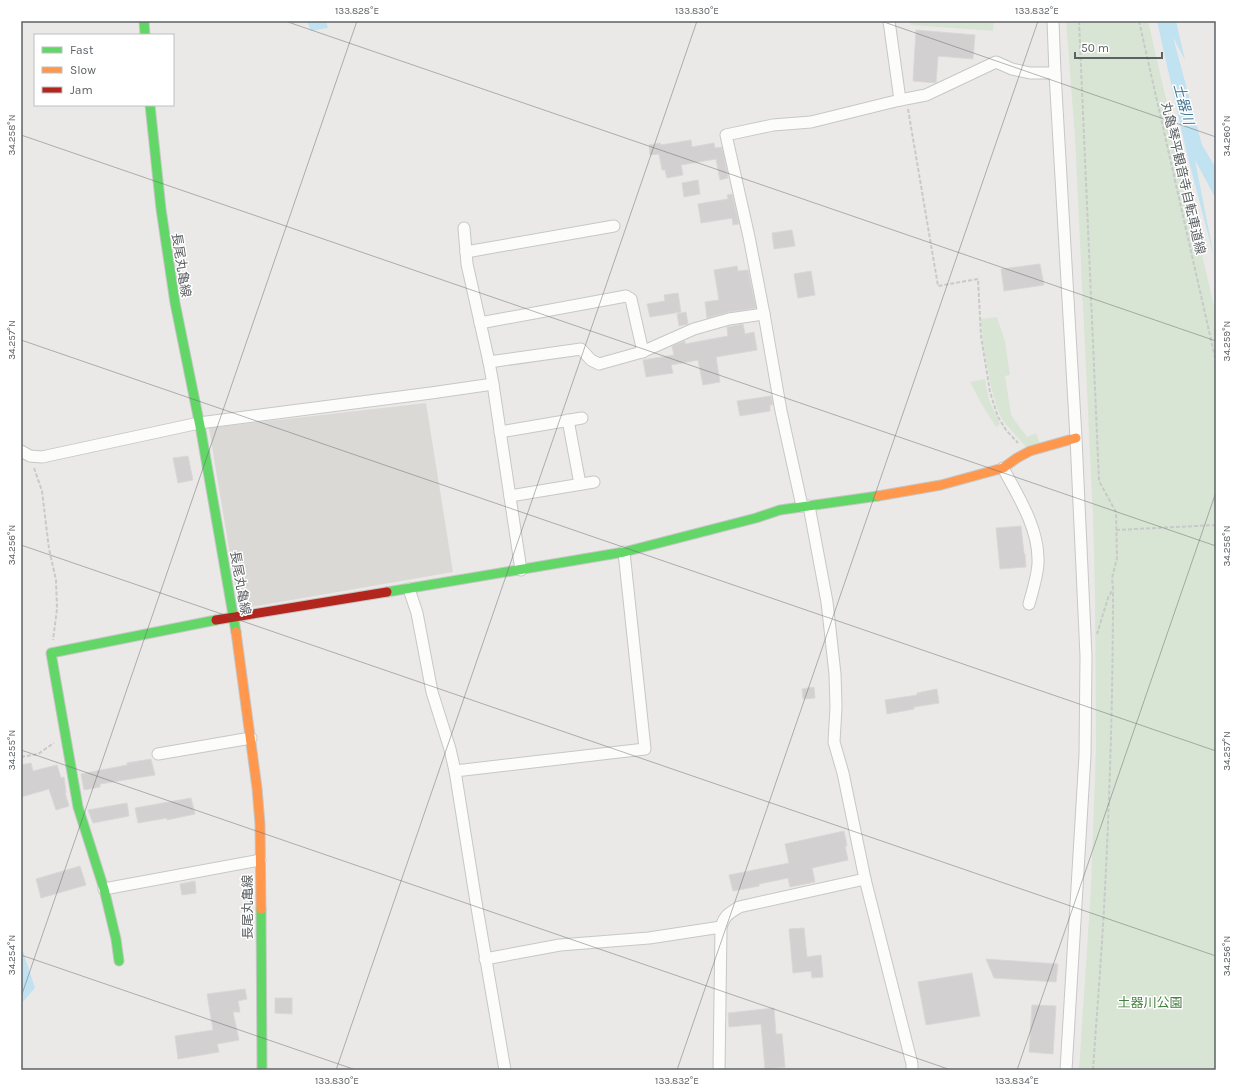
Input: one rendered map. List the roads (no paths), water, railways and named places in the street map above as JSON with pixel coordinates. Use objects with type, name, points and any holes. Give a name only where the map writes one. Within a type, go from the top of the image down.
[{"type":"street","points":[[144,21],[145,34]]},
{"type":"street","points":[[889,21],[900,100]]},
{"type":"street","points":[[1053,21],[1076,438],[1086,656],[1085,755],[1066,1070]]},
{"type":"street","points":[[912,1070],[912,1064],[865,879],[843,773],[834,742],[836,707],[828,609],[805,506],[781,412],[764,314],[726,135],[773,125],[811,122],[900,100],[926,96],[996,62],[1012,69],[1030,73],[1055,74]]},
{"type":"street","name":"長尾丸亀線","points":[[150,106],[160,209],[175,303],[199,423],[234,616],[251,738],[259,816],[262,1070]]},
{"type":"street","points":[[466,252],[614,226]]},
{"type":"street","points":[[464,228],[467,264],[489,362],[521,570]]},
{"type":"street","points":[[480,323],[626,296],[631,299],[643,352]]},
{"type":"street","points":[[489,362],[581,349],[591,360],[598,364],[643,352],[694,329],[729,319],[764,314]]},
{"type":"street","points":[[26,453],[42,457],[199,423],[492,384]]},
{"type":"street","points":[[500,432],[582,418]]},
{"type":"street","points":[[568,420],[580,484]]},
{"type":"street","points":[[119,961],[116,939],[104,889],[78,807],[51,653],[234,616],[409,589],[624,552],[756,518],[780,510],[941,485],[1004,468],[1026,453],[1076,438]]},
{"type":"street","points":[[1004,468],[1018,495],[1036,541],[1038,561],[1029,604]]},
{"type":"street","points":[[510,496],[594,482]]},
{"type":"street","points":[[455,771],[644,749],[624,552]]},
{"type":"street","points":[[409,589],[416,613],[432,692],[450,749],[455,771],[485,959],[505,1070]]},
{"type":"street","points":[[158,754],[251,738]]},
{"type":"street","points":[[104,889],[260,860]]},
{"type":"street","points":[[719,1070],[721,927],[725,918],[731,912],[739,908],[865,879]]},
{"type":"street","points":[[485,959],[560,945],[649,938],[721,927]]},
{"type":"water","points":[[307,21],[326,21],[328,28],[311,31]]},
{"type":"water","name":"土器川","points":[[1157,21],[1176,21],[1185,60],[1173,37],[1202,145],[1216,168],[1216,199],[1195,160],[1214,257],[1186,150]]},
{"type":"water","points":[[21,945],[35,988],[21,1004]]},
{"type":"park label","name":"土器川公園","points":[[1150,1002]]}]
